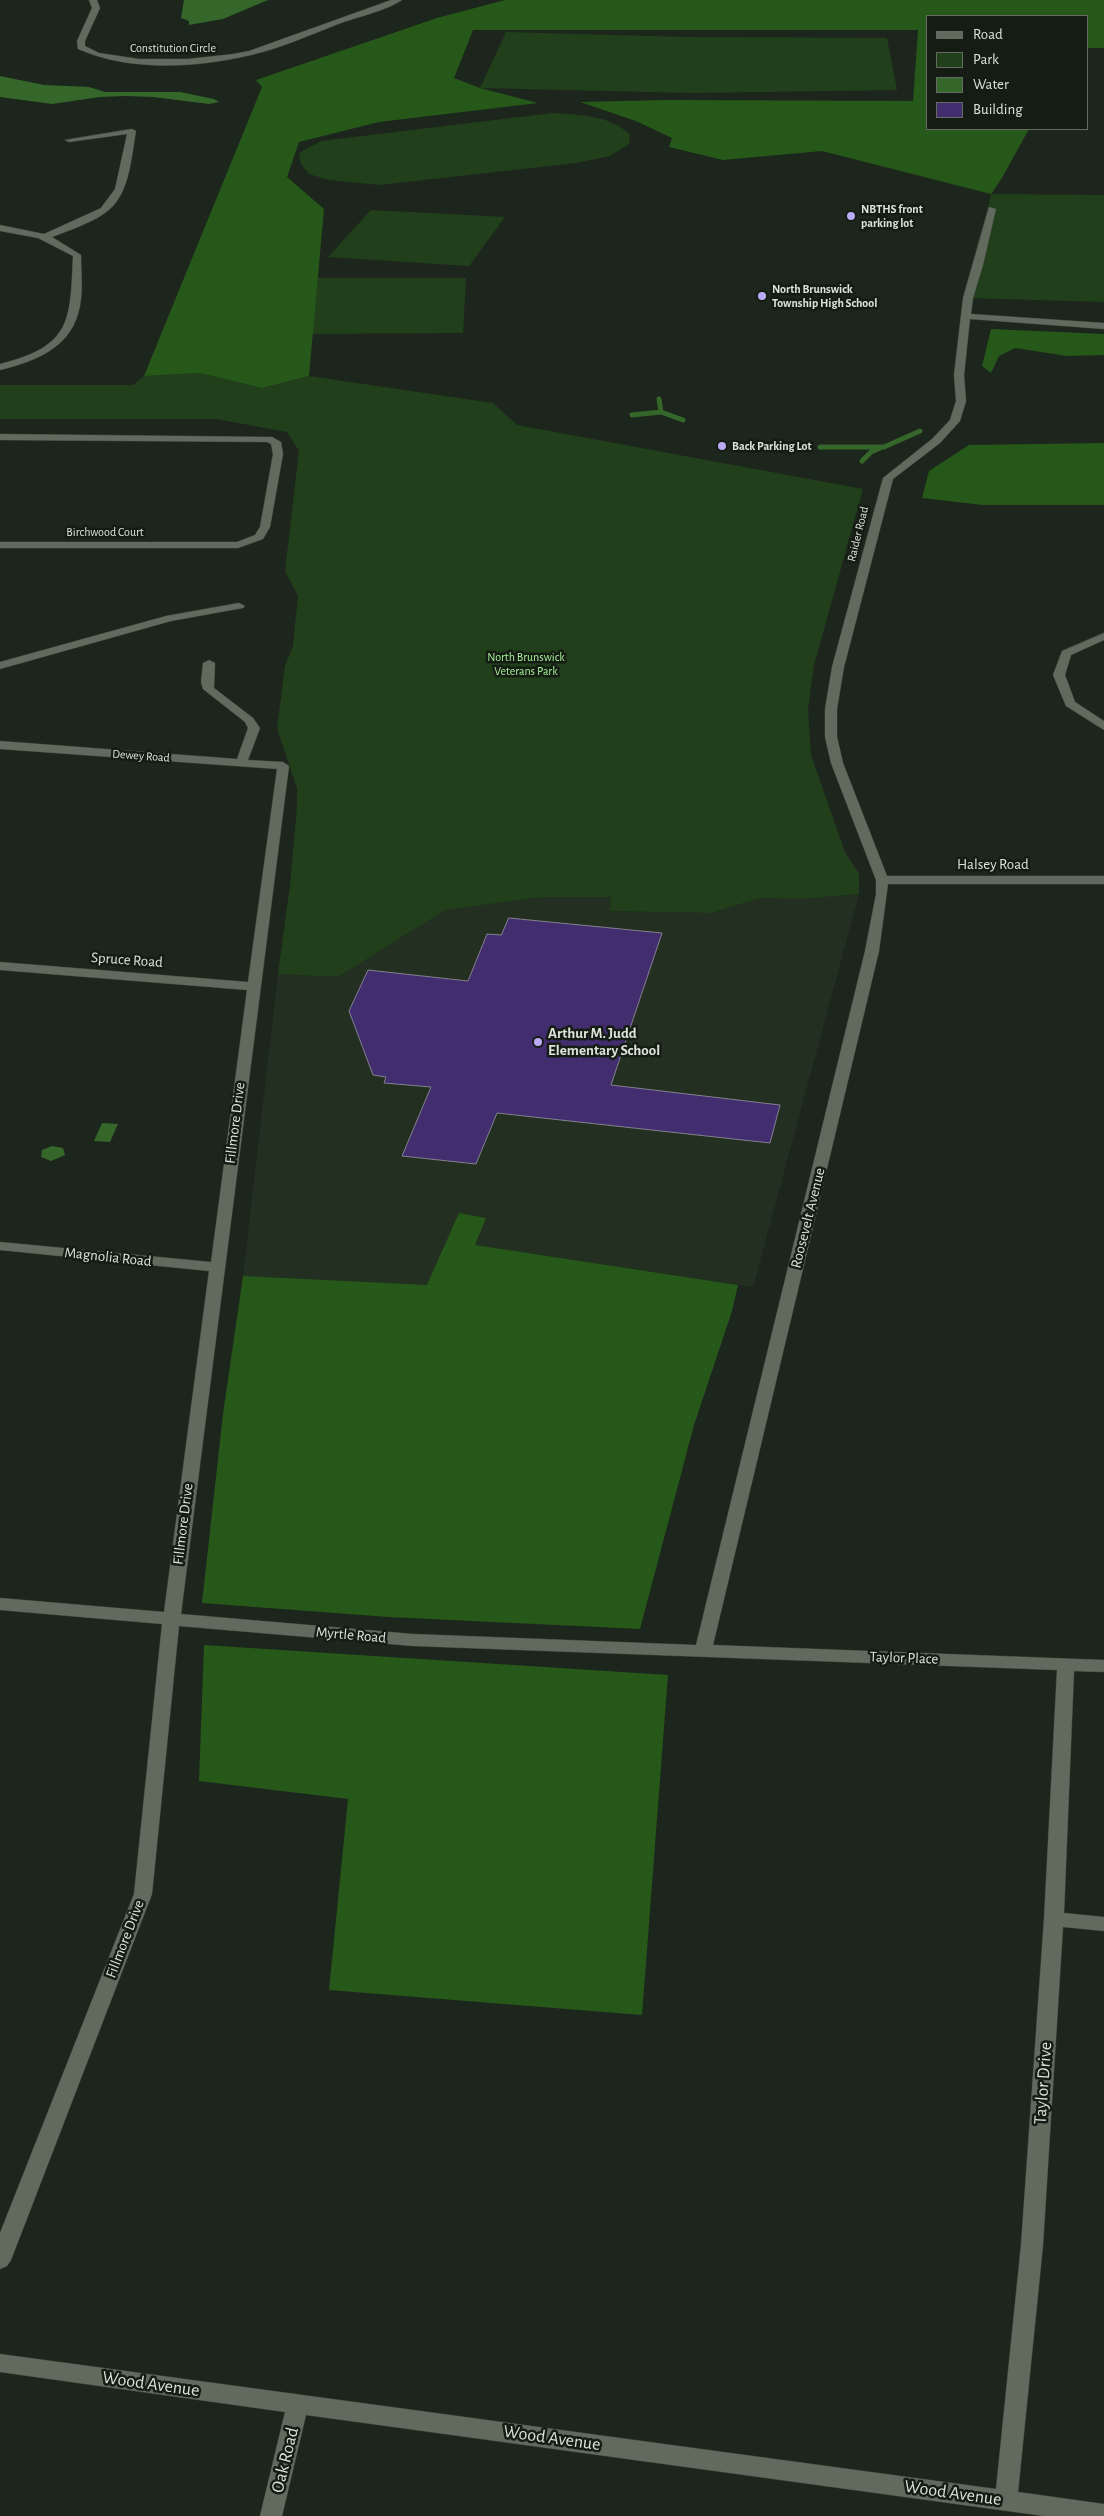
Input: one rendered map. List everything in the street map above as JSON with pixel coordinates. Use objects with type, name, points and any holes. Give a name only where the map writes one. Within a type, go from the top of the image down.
[{"type":"street","name":"Constitution Circle","points":[[93,0],[96,8],[81,41],[81,48],[103,57],[174,62],[230,58],[258,51],[398,0]]},
{"type":"street","points":[[44,237],[92,216],[111,204],[119,190],[132,131],[69,140]]},
{"type":"street","name":"Raider Road","points":[[847,788],[837,762],[831,737],[830,709],[838,667],[888,478],[936,441],[955,421],[961,401],[959,375],[968,298],[979,265],[992,209]]},
{"type":"street","points":[[0,228],[58,241],[77,255],[74,313],[59,340],[36,356],[0,367]]},
{"type":"street","points":[[966,316],[1104,326]]},
{"type":"street","name":"Birchwood Court","points":[[0,437],[268,439],[276,442],[278,454],[265,527],[259,537],[238,545],[0,545]]},
{"type":"street","points":[[0,666],[170,618],[239,606]]},
{"type":"street","points":[[1104,636],[1066,653],[1059,675],[1070,704],[1104,726]]},
{"type":"street","points":[[208,663],[206,682],[209,689],[249,720],[254,728],[241,763]]},
{"type":"street","name":"Dewey Road","points":[[0,745],[283,766]]},
{"type":"street","name":"Fillmore Drive","points":[[0,2260],[143,1894],[171,1621],[252,986],[283,766]]},
{"type":"street","name":"Roosevelt Avenue","points":[[703,1651],[872,951],[882,894],[882,880],[847,788]]},
{"type":"street","name":"Halsey Road","points":[[882,880],[1104,880]]},
{"type":"street","name":"Spruce Road","points":[[0,966],[252,986]]},
{"type":"street","name":"Magnolia Road","points":[[0,1246],[216,1268]]},
{"type":"street","name":"Myrtle Road","points":[[0,1604],[171,1621],[413,1640],[703,1651]]},
{"type":"street","name":"Taylor Place","points":[[703,1651],[1104,1666]]},
{"type":"street","name":"Taylor Drive","points":[[1006,2500],[1032,2245],[1054,1919],[1066,1664]]},
{"type":"street","points":[[1054,1919],[1104,1924]]},
{"type":"street","name":"Wood Avenue","points":[[0,2363],[1104,2514]]},
{"type":"street","name":"Oak Road","points":[[271,2516],[298,2404]]},
{"type":"shaded area","points":[[505,0],[1104,0],[1104,48],[1089,48],[1089,15],[926,15],[926,130],[1028,130],[991,194],[822,151],[723,160],[669,147],[672,138],[636,121],[580,102],[666,100],[913,101],[918,30],[473,30],[454,78],[480,88],[538,103],[379,122],[299,142],[287,177],[324,209],[309,376],[262,388],[200,373],[144,376],[262,87],[256,80],[437,18]]},
{"type":"shaded area","points":[[991,329],[1104,334],[1104,355],[1067,356],[1015,348],[999,356],[991,373],[982,366]]},
{"type":"shaded area","points":[[1104,443],[1104,505],[983,505],[922,498],[929,471],[969,445]]},
{"type":"shaded area","points":[[859,894],[753,1287],[474,1245],[428,1286],[243,1276],[278,974],[338,977],[445,910],[542,897],[611,897],[610,911],[711,913],[760,898],[802,899]]},
{"type":"shaded area","points":[[459,1213],[486,1218],[475,1245],[738,1285],[732,1311],[694,1425],[640,1629],[388,1617],[202,1603],[223,1414],[243,1276],[427,1285]]},
{"type":"shaded area","points":[[204,1645],[668,1675],[642,2015],[329,1990],[348,1799],[199,1781]]},
{"type":"green space","points":[[506,32],[689,37],[887,38],[897,90],[693,93],[480,88]]},
{"type":"green space","points":[[553,113],[594,117],[613,123],[630,134],[629,144],[610,156],[576,163],[379,185],[329,180],[309,174],[301,164],[299,153],[321,141]]},
{"type":"green space","points":[[991,194],[1104,195],[1104,302],[968,298]]},
{"type":"green space","points":[[371,210],[505,217],[469,266],[328,257]]},
{"type":"green space","points":[[309,278],[466,278],[463,333],[301,334]]},
{"type":"green space","name":"North Brunswick Veterans Park","points":[[200,373],[262,388],[309,376],[493,403],[517,425],[863,489],[814,665],[808,709],[811,755],[845,852],[859,874],[859,894],[802,899],[760,898],[711,913],[610,911],[611,897],[542,897],[445,910],[338,977],[278,974],[290,885],[297,807],[297,788],[277,728],[285,666],[293,646],[298,596],[285,571],[299,451],[287,432],[216,419],[0,419],[0,385],[133,385],[144,376]]},
{"type":"water","points":[[184,0],[268,0],[223,19],[189,25],[189,21],[181,18]]},
{"type":"water","points":[[0,76],[44,85],[89,87],[105,92],[180,92],[214,99],[219,102],[209,104],[153,97],[126,96],[100,97],[52,104],[0,97]]},
{"type":"water","points":[[102,1123],[118,1124],[110,1142],[94,1141]]},
{"type":"water","points":[[52,1146],[63,1148],[65,1155],[51,1161],[41,1157],[42,1150]]},
{"type":"building","name":"Arthur M. Judd Elementary School","points":[[509,918],[662,933],[611,1085],[780,1105],[770,1143],[497,1113],[476,1164],[402,1156],[431,1087],[384,1083],[386,1077],[373,1075],[349,1011],[368,970],[468,981],[487,934],[501,935]]},
{"type":"waterway","points":[[659,399],[661,412]]},
{"type":"waterway","points":[[632,415],[661,412]]},
{"type":"waterway","points":[[661,412],[683,420]]},
{"type":"waterway","points":[[820,447],[884,447],[920,431]]},
{"type":"waterway","points":[[862,461],[871,452],[880,448]]},
{"type":"place","name":"NBTHS front parking lot","points":[[851,216]]},
{"type":"place","name":"North Brunswick Township High School","points":[[762,296]]},
{"type":"place","name":"Back Parking Lot","points":[[722,446]]},
{"type":"place","name":"Arthur M. Judd Elementary School","points":[[538,1042]]}]
